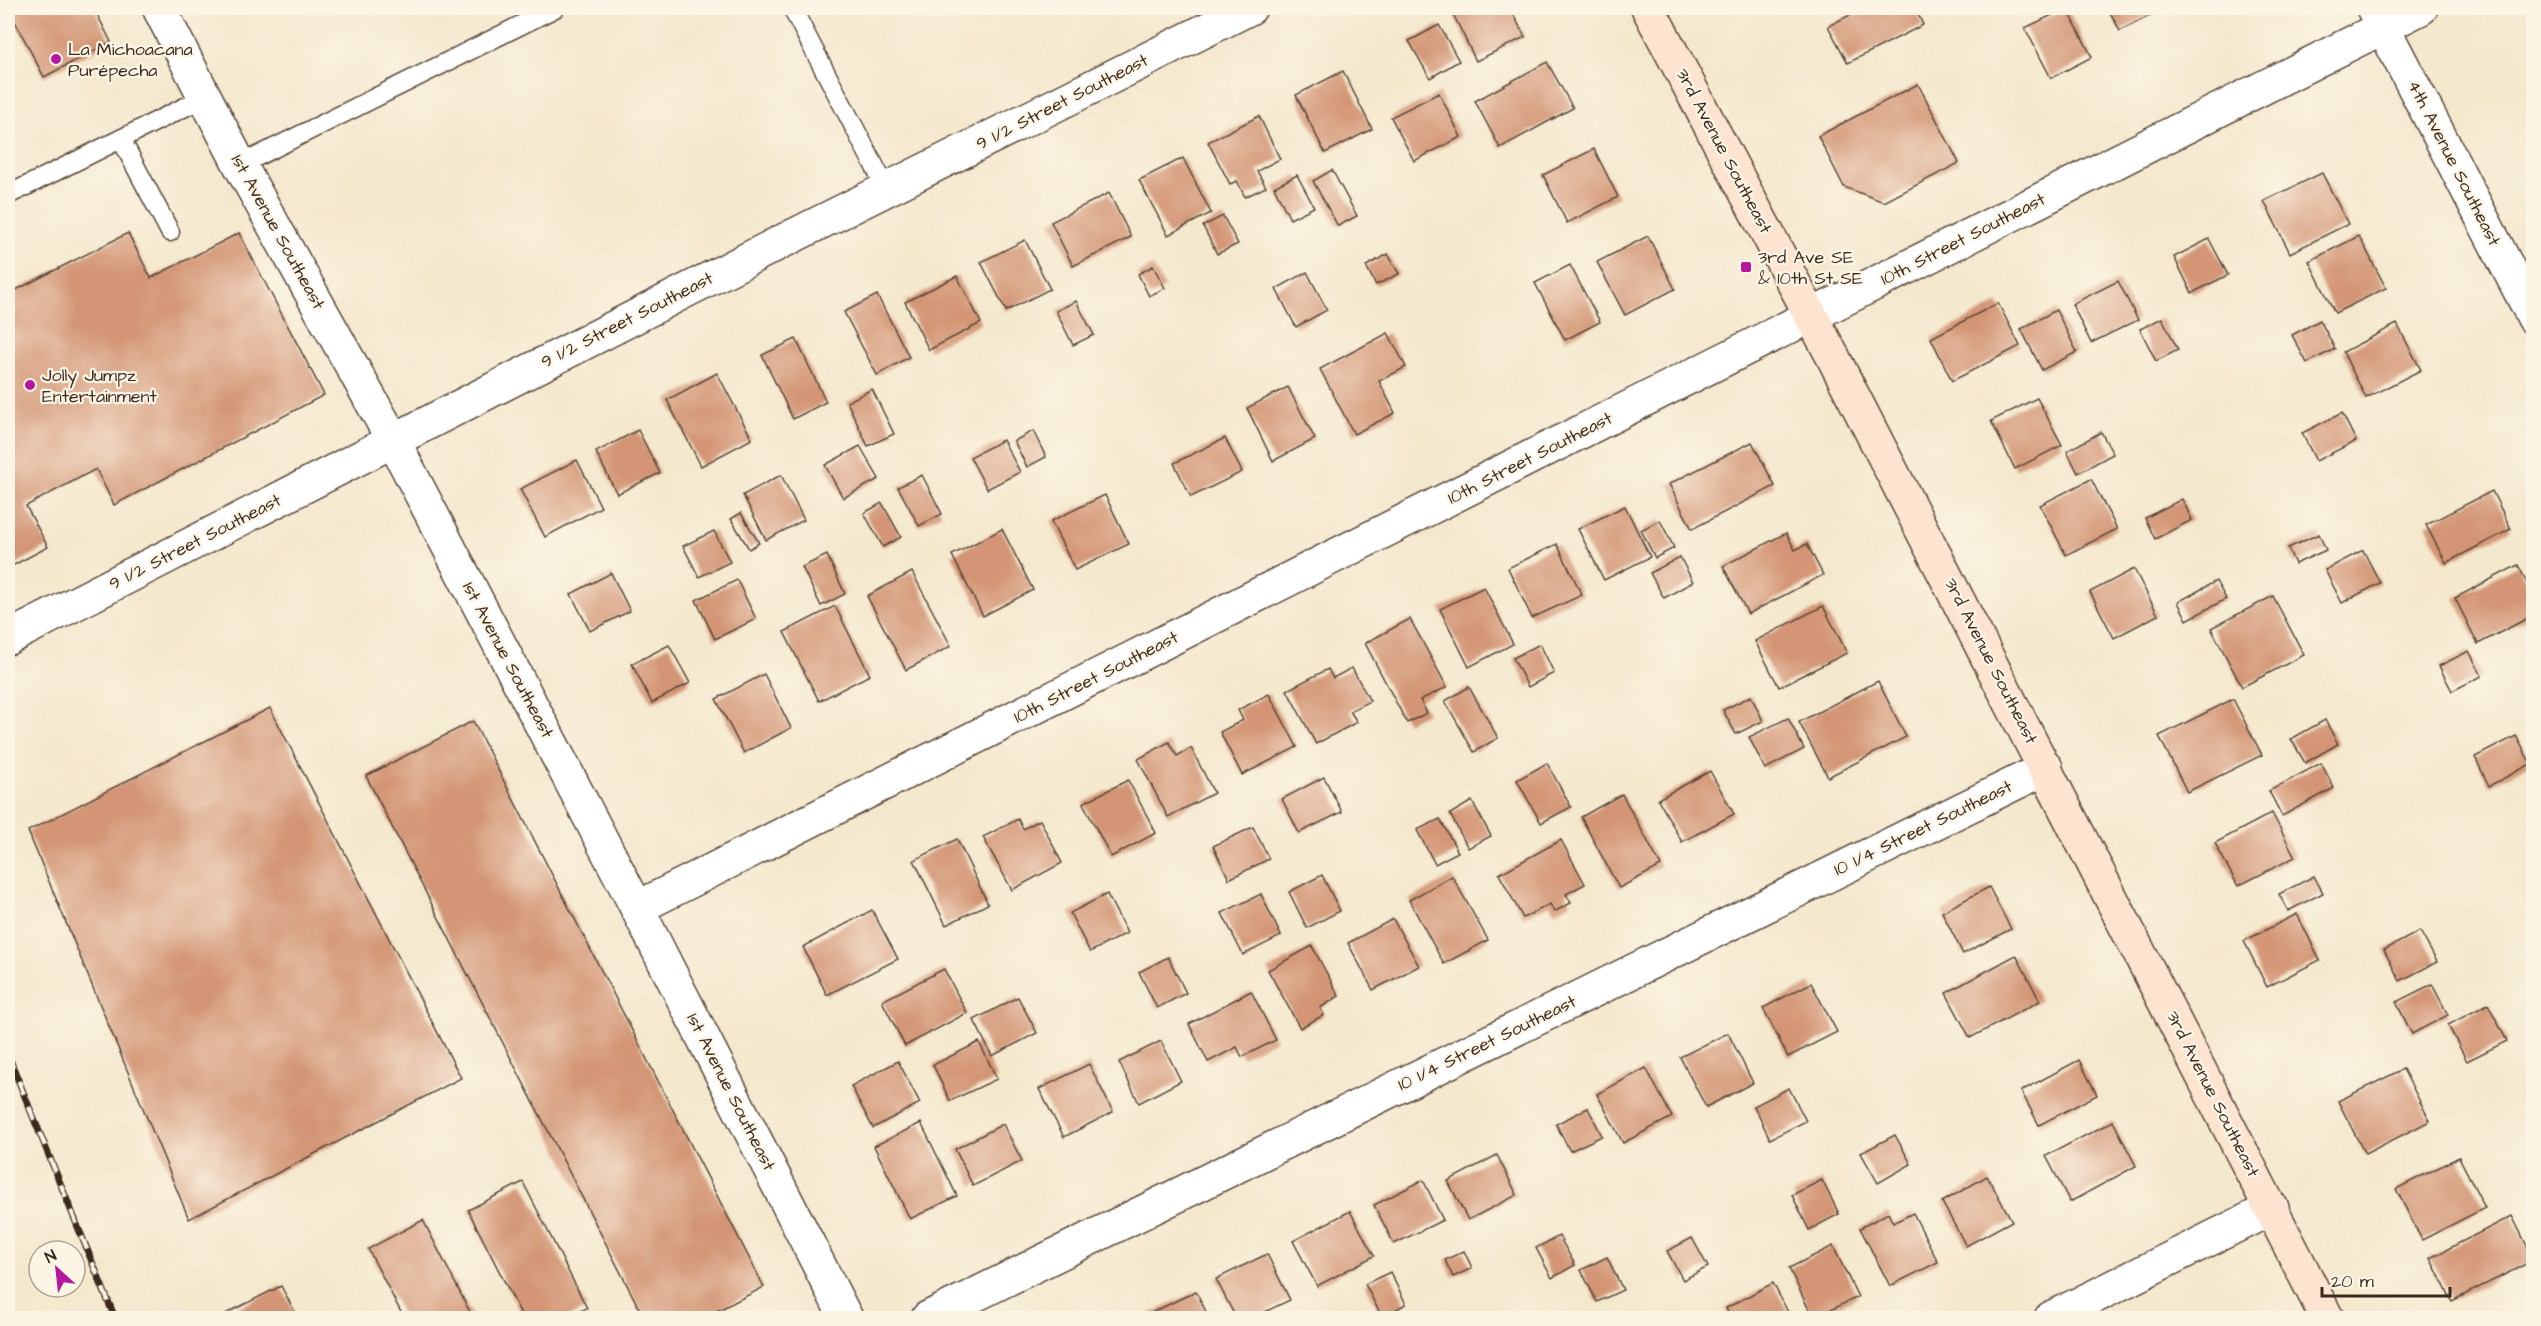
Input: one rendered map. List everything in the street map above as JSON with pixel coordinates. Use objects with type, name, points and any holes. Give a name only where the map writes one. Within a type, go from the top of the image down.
[{"type":"main road","name":"3rd Avenue Southeast","points":[[1647,8],[1811,315],[2327,1318]]},
{"type":"street","name":"1st Avenue Southeast","points":[[159,8],[240,165],[393,440],[638,908],[846,1318]]},
{"type":"street","name":"9 1/2 Street Southeast","points":[[8,638],[393,440],[1250,8]]},
{"type":"street","name":"10th Street Southeast","points":[[638,908],[1811,315],[2378,17],[2421,8]]},
{"type":"street","name":"4th Avenue Southeast","points":[[2378,17],[2534,318]]},
{"type":"street","name":"10 1/4 Street Southeast","points":[[928,1318],[2046,768]]},
{"type":"street","points":[[2051,1318],[2272,1208]]},
{"type":"lane","points":[[240,165],[555,8]]},
{"type":"lane","points":[[792,8],[887,190]]},
{"type":"lane","points":[[8,195],[205,97]]},
{"type":"lane","points":[[122,139],[170,232]]},
{"type":"building","name":"La Michoacana Purépecha","points":[[8,8],[94,8],[111,42],[44,77]]},
{"type":"building","points":[[1467,8],[1510,8],[1525,37],[1476,61],[1453,14]]},
{"type":"building","points":[[1864,8],[1915,8],[1923,25],[1848,63],[1828,26]]},
{"type":"building","points":[[2067,8],[2092,57],[2051,78],[2025,28]]},
{"type":"building","points":[[2108,8],[2160,8],[2161,10],[2120,31]]},
{"type":"building","points":[[1439,25],[1459,61],[1430,78],[1409,41]]},
{"type":"building","points":[[1547,62],[1573,108],[1500,148],[1475,101]]},
{"type":"building","points":[[1343,71],[1372,129],[1325,153],[1296,95]]},
{"type":"building","points":[[1918,84],[1959,163],[1884,202],[1844,187],[1818,136]]},
{"type":"building","points":[[1439,93],[1461,137],[1414,161],[1391,117]]},
{"type":"building","points":[[1259,116],[1280,159],[1257,171],[1266,187],[1245,197],[1237,181],[1230,184],[1208,142]]},
{"type":"building","points":[[1594,149],[1618,197],[1567,223],[1543,175]]},
{"type":"building","points":[[1183,158],[1211,213],[1168,235],[1139,180]]},
{"type":"building","points":[[1332,170],[1357,216],[1338,226],[1313,181]]},
{"type":"building","points":[[2322,173],[2348,224],[2290,253],[2264,201]]},
{"type":"building","points":[[1297,175],[1314,207],[1290,219],[1274,187]]},
{"type":"building","points":[[1109,193],[1131,237],[1073,266],[1051,222]]},
{"type":"building","points":[[1223,216],[1238,244],[1217,254],[1203,226]]},
{"type":"building","points":[[128,233],[151,278],[239,233],[324,395],[114,505],[96,469],[26,506],[48,547],[8,568],[8,294]]},
{"type":"building","points":[[1648,236],[1675,289],[1625,315],[1597,262]]},
{"type":"building","points":[[2359,236],[2386,288],[2335,313],[2309,261]]},
{"type":"building","points":[[2209,239],[2228,275],[2192,293],[2174,257]]},
{"type":"building","points":[[1025,240],[1050,289],[1006,311],[981,262]]},
{"type":"building","points":[[1388,254],[1399,274],[1376,285],[1366,266]]},
{"type":"building","points":[[1570,265],[1600,322],[1565,340],[1535,283]]},
{"type":"building","points":[[1153,266],[1165,288],[1149,296],[1138,274]]},
{"type":"building","points":[[1307,272],[1327,310],[1296,327],[1276,289]]},
{"type":"building","points":[[957,276],[981,323],[929,350],[905,302]]},
{"type":"building","points":[[2118,281],[2138,320],[2091,343],[2072,304]]},
{"type":"building","points":[[877,295],[909,357],[877,375],[844,312]]},
{"type":"building","points":[[1076,301],[1094,335],[1073,345],[1056,311]]},
{"type":"building","points":[[1998,303],[2020,346],[1952,381],[1931,338]]},
{"type":"building","points":[[2056,310],[2077,352],[2042,370],[2021,329]]},
{"type":"building","points":[[2162,318],[2178,350],[2156,361],[2140,329]]},
{"type":"building","points":[[2320,320],[2335,349],[2307,363],[2292,335]]},
{"type":"building","points":[[2397,324],[2421,370],[2366,398],[2343,352]]},
{"type":"building","points":[[1388,333],[1406,367],[1379,381],[1395,413],[1354,434],[1320,369]]},
{"type":"building","points":[[796,339],[826,402],[793,419],[762,355]]},
{"type":"building","points":[[717,373],[752,439],[701,466],[667,400]]},
{"type":"building","points":[[1288,387],[1315,439],[1273,461],[1247,408]]},
{"type":"building","points":[[872,389],[894,434],[868,446],[847,402]]},
{"type":"building","points":[[2037,398],[2062,445],[2015,469],[1991,421]]},
{"type":"building","points":[[2342,413],[2356,441],[2316,461],[2302,433]]},
{"type":"building","points":[[638,430],[660,473],[617,494],[596,452]]},
{"type":"building","points":[[1033,431],[1046,457],[1027,467],[1014,441]]},
{"type":"building","points":[[2101,432],[2113,454],[2078,473],[2067,451]]},
{"type":"building","points":[[1225,438],[1242,472],[1191,497],[1174,463]]},
{"type":"building","points":[[1003,440],[1020,472],[987,489],[970,457]]},
{"type":"building","points":[[1752,442],[1775,486],[1692,529],[1669,484]]},
{"type":"building","points":[[860,446],[879,479],[843,498],[825,465]]},
{"type":"building","points":[[577,460],[601,507],[545,537],[520,489]]},
{"type":"building","points":[[781,475],[804,520],[766,540],[743,495]]},
{"type":"building","points":[[922,475],[942,514],[919,526],[898,487]]},
{"type":"building","points":[[2091,479],[2117,529],[2066,555],[2040,505]]},
{"type":"building","points":[[2492,491],[2511,529],[2446,563],[2426,525]]},
{"type":"building","points":[[1105,495],[1129,544],[1075,570],[1051,521]]},
{"type":"building","points":[[2182,499],[2192,520],[2155,539],[2145,518]]},
{"type":"building","points":[[882,503],[901,537],[883,547],[864,513]]},
{"type":"building","points":[[1625,506],[1650,557],[1604,580],[1578,529]]},
{"type":"building","points":[[741,513],[759,543],[749,549],[731,519]]},
{"type":"building","points":[[1660,520],[1674,548],[1655,558],[1641,530]]},
{"type":"building","points":[[1002,529],[1033,590],[983,616],[952,555]]},
{"type":"building","points":[[714,531],[730,562],[699,577],[683,546]]},
{"type":"building","points":[[1786,533],[1795,550],[1807,544],[1823,575],[1748,614],[1723,566]]},
{"type":"building","points":[[2319,534],[2326,550],[2295,564],[2288,548]]},
{"type":"building","points":[[1557,544],[1582,595],[1532,618],[1508,568]]},
{"type":"building","points":[[2363,550],[2380,583],[2342,603],[2325,570]]},
{"type":"building","points":[[827,555],[845,594],[821,606],[802,567]]},
{"type":"building","points":[[1680,557],[1693,582],[1664,598],[1650,573]]},
{"type":"building","points":[[2518,565],[2534,596],[2534,615],[2478,644],[2455,598]]},
{"type":"building","points":[[2134,569],[2158,615],[2114,638],[2090,592]]},
{"type":"building","points":[[912,572],[951,646],[906,670],[867,596]]},
{"type":"building","points":[[611,573],[630,611],[590,631],[571,594]]},
{"type":"building","points":[[737,580],[756,619],[715,639],[696,600]]},
{"type":"building","points":[[2216,581],[2226,599],[2187,620],[2178,602]]},
{"type":"building","points":[[1484,587],[1513,644],[1469,667],[1440,609]]},
{"type":"building","points":[[2273,596],[2304,655],[2242,687],[2211,628]]},
{"type":"building","points":[[835,606],[870,675],[819,701],[784,632]]},
{"type":"building","points":[[1823,606],[1847,653],[1779,687],[1755,641]]},
{"type":"building","points":[[1410,619],[1447,687],[1420,700],[1427,713],[1407,723],[1365,643]]},
{"type":"building","points":[[1540,644],[1554,673],[1528,687],[1513,658]]},
{"type":"building","points":[[669,645],[690,683],[652,703],[632,664]]},
{"type":"building","points":[[2469,651],[2482,676],[2452,691],[2439,666]]},
{"type":"building","points":[[1352,668],[1370,701],[1350,711],[1357,722],[1316,744],[1287,690],[1328,669],[1333,678]]},
{"type":"building","points":[[764,674],[791,728],[744,753],[716,699]]},
{"type":"building","points":[[1878,681],[1906,737],[1828,777],[1799,722]]},
{"type":"building","points":[[1469,687],[1498,738],[1474,752],[1445,701]]},
{"type":"building","points":[[1269,694],[1297,747],[1242,775],[1220,732],[1243,720],[1238,710]]},
{"type":"building","points":[[1751,696],[1763,721],[1736,734],[1723,710]]},
{"type":"building","points":[[2233,699],[2262,755],[2187,792],[2159,736]]},
{"type":"building","points":[[270,708],[461,1078],[189,1219],[28,831]]},
{"type":"building","points":[[1788,718],[1804,749],[1765,769],[1749,737]]},
{"type":"building","points":[[2325,720],[2338,744],[2305,763],[2291,739]]},
{"type":"building","points":[[473,721],[764,1287],[703,1318],[644,1318],[366,776]]},
{"type":"building","points":[[2516,736],[2531,764],[2489,786],[2475,757]]},
{"type":"building","points":[[1169,742],[1177,756],[1191,748],[1214,793],[1168,817],[1138,759]]},
{"type":"building","points":[[1547,763],[1571,807],[1541,823],[1517,780]]},
{"type":"building","points":[[2321,763],[2334,788],[2282,816],[2269,791]]},
{"type":"building","points":[[1710,771],[1734,814],[1682,842],[1658,799]]},
{"type":"building","points":[[1324,777],[1342,812],[1299,833],[1282,799]]},
{"type":"building","points":[[1128,780],[1156,833],[1111,857],[1083,803]]},
{"type":"building","points":[[1622,794],[1661,866],[1619,888],[1581,817]]},
{"type":"building","points":[[1472,801],[1491,836],[1468,848],[1450,814]]},
{"type":"building","points":[[2272,813],[2295,857],[2238,886],[2215,843]]},
{"type":"building","points":[[1018,819],[1023,829],[1040,820],[1062,863],[1012,890],[983,837]]},
{"type":"building","points":[[1440,819],[1458,852],[1435,864],[1417,830]]},
{"type":"building","points":[[1253,827],[1269,859],[1229,879],[1213,846]]},
{"type":"building","points":[[957,839],[988,904],[946,925],[914,860]]},
{"type":"building","points":[[1561,840],[1585,884],[1566,894],[1571,903],[1554,912],[1550,904],[1523,918],[1499,874]]},
{"type":"building","points":[[1322,875],[1340,911],[1307,928],[1289,892]]},
{"type":"building","points":[[1452,876],[1488,940],[1444,964],[1409,900]]},
{"type":"building","points":[[2314,876],[2323,893],[2288,911],[2279,894]]},
{"type":"building","points":[[1989,887],[2011,929],[1963,954],[1942,912]]},
{"type":"building","points":[[1107,894],[1127,933],[1090,952],[1070,913]]},
{"type":"building","points":[[1261,894],[1281,936],[1243,955],[1222,913]]},
{"type":"building","points":[[872,910],[898,959],[827,995],[803,947]]},
{"type":"building","points":[[2297,914],[2320,960],[2267,987],[2244,941]]},
{"type":"building","points":[[1393,919],[1419,966],[1373,990],[1348,943]]},
{"type":"building","points":[[2420,931],[2437,962],[2400,981],[2384,950]]},
{"type":"building","points":[[1312,946],[1339,996],[1320,1008],[1324,1015],[1300,1028],[1268,970]]},
{"type":"building","points":[[2016,955],[2040,1001],[1970,1038],[1946,993]]},
{"type":"building","points":[[1168,957],[1186,993],[1157,1008],[1139,972]]},
{"type":"building","points":[[944,969],[967,1013],[905,1046],[882,1001]]},
{"type":"building","points":[[1811,983],[1837,1032],[1788,1057],[1763,1008]]},
{"type":"building","points":[[2432,984],[2448,1015],[2412,1034],[2396,1002]]},
{"type":"building","points":[[1251,991],[1276,1040],[1242,1057],[1237,1047],[1208,1062],[1189,1024]]},
{"type":"building","points":[[1018,997],[1037,1033],[992,1056],[974,1020]]},
{"type":"building","points":[[2488,1004],[2507,1041],[2467,1061],[2448,1025]]},
{"type":"building","points":[[1728,1033],[1753,1083],[1706,1107],[1680,1057]]},
{"type":"building","points":[[1161,1041],[1181,1081],[1139,1103],[1119,1062]]},
{"type":"building","points":[[979,1042],[997,1079],[950,1101],[933,1065]]},
{"type":"building","points":[[2079,1060],[2097,1095],[2039,1125],[2021,1091]]},
{"type":"building","points":[[898,1061],[920,1103],[873,1128],[851,1086]]},
{"type":"building","points":[[1089,1064],[1113,1112],[1064,1137],[1039,1089]]},
{"type":"building","points":[[1646,1068],[1672,1117],[1623,1143],[1597,1094]]},
{"type":"building","points":[[2403,1069],[2430,1121],[2365,1154],[2338,1101]]},
{"type":"building","points":[[1789,1088],[1806,1121],[1770,1139],[1754,1106]]},
{"type":"building","points":[[1588,1108],[1602,1136],[1570,1151],[1556,1124]]},
{"type":"building","points":[[2113,1121],[2136,1166],[2070,1202],[2046,1156]]},
{"type":"building","points":[[921,1123],[957,1196],[910,1219],[874,1146]]},
{"type":"building","points":[[1003,1124],[1022,1161],[973,1186],[955,1149]]},
{"type":"building","points":[[1895,1135],[1911,1164],[1878,1183],[1861,1153]]},
{"type":"building","points":[[1497,1155],[1517,1195],[1468,1220],[1448,1181]]},
{"type":"building","points":[[2459,1157],[2485,1208],[2422,1240],[2396,1189]]},
{"type":"building","points":[[1987,1176],[2012,1221],[1966,1246],[1942,1202]]},
{"type":"building","points":[[1423,1180],[1443,1220],[1394,1244],[1374,1205]]},
{"type":"building","points":[[1822,1180],[1839,1214],[1809,1230],[1792,1195]]},
{"type":"building","points":[[523,1182],[587,1308],[566,1318],[523,1318],[468,1210]]},
{"type":"building","points":[[1350,1211],[1374,1256],[1317,1286],[1293,1241]]},
{"type":"building","points":[[1888,1213],[1893,1223],[1913,1213],[1938,1262],[1890,1286],[1860,1228]]},
{"type":"building","points":[[2512,1216],[2534,1260],[2452,1301],[2430,1258]]},
{"type":"building","points":[[423,1220],[473,1318],[404,1318],[368,1249]]},
{"type":"building","points":[[1559,1236],[1575,1265],[1552,1278],[1536,1248]]},
{"type":"building","points":[[1692,1238],[1708,1267],[1683,1280],[1667,1251]]},
{"type":"building","points":[[1833,1246],[1858,1297],[1813,1318],[1789,1268]]},
{"type":"building","points":[[1464,1251],[1472,1268],[1453,1277],[1445,1260]]},
{"type":"building","points":[[1267,1254],[1290,1300],[1252,1318],[1236,1318],[1216,1279]]},
{"type":"building","points":[[1607,1257],[1623,1290],[1597,1302],[1581,1270]]},
{"type":"building","points":[[1390,1272],[1406,1304],[1382,1317],[1365,1284]]},
{"type":"building","points":[[1773,1283],[1791,1318],[1731,1318],[1726,1308]]},
{"type":"building","points":[[281,1286],[298,1318],[222,1318],[221,1316]]},
{"type":"building","points":[[1196,1291],[1209,1318],[1141,1318]]},
{"type":"railway","points":[[8,1055],[115,1318]]},
{"type":"place","name":"La Michoacana Purépecha","points":[[56,59]]},
{"type":"place","name":"3rd Ave SE & 10th St SE","points":[[1746,267]]},
{"type":"place","name":"Jolly Jumpz Entertainment","points":[[30,385]]}]
